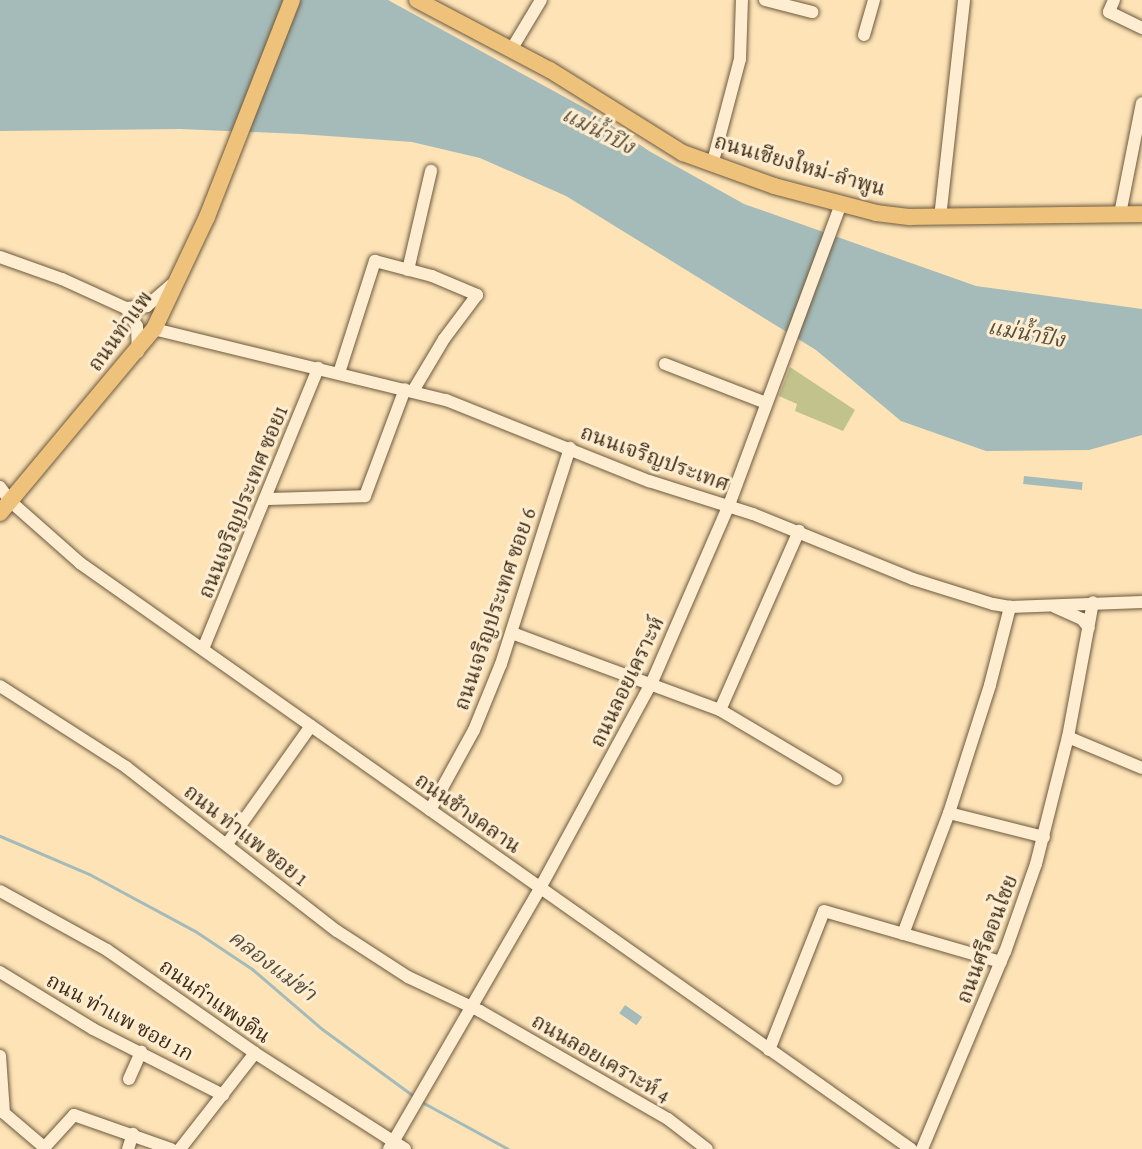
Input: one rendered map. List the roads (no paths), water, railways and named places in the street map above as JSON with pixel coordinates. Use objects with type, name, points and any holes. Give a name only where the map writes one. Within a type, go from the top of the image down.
[{"type":"main road","name":"ถนนท่าแพ","points":[[3,500],[138,352],[154,329],[180,275],[234,149],[292,0]]},
{"type":"main road","name":"ถนนเชียงใหม่-ลำพูน","points":[[417,0],[511,50],[651,135],[712,165],[839,210],[940,219],[1142,214]]},
{"type":"street","points":[[511,50],[541,0]]},
{"type":"street","points":[[712,165],[740,58],[742,0]]},
{"type":"street","points":[[765,0],[812,12]]},
{"type":"street","points":[[864,35],[874,0]]},
{"type":"street","points":[[940,219],[963,0]]},
{"type":"street","points":[[1114,0],[1109,12],[1142,28]]},
{"type":"street","points":[[1120,214],[1142,103]]},
{"type":"street","points":[[408,270],[431,171]]},
{"type":"street","name":"ถนนลอยเคราะห์","points":[[391,1146],[540,888],[652,682],[729,505],[839,210]]},
{"type":"street","points":[[0,257],[126,308],[141,308],[154,302],[180,275]]},
{"type":"street","points":[[266,499],[365,496],[409,390],[477,295],[461,286],[375,261],[339,373]]},
{"type":"street","points":[[126,308],[137,326],[138,352]]},
{"type":"street","name":"ถนนเจริญประเทศ","points":[[154,329],[409,390],[570,448],[649,481],[729,505],[799,531],[930,585],[1010,607],[1093,602],[1142,602]]},
{"type":"street","points":[[665,364],[766,403]]},
{"type":"street","name":"ถนนเจริญประเทศ ซอย1","points":[[203,649],[318,368]]},
{"type":"street","name":"ถนนเจริญประเทศ ซอย 6","points":[[430,810],[474,730],[512,633],[570,448]]},
{"type":"street","name":"ถนนช้างคลาน","points":[[3,500],[80,563],[911,1149]]},
{"type":"street","points":[[720,710],[799,531]]},
{"type":"street","name":"ถนนศรีดอนไชย","points":[[922,1149],[1000,962],[1044,837],[1068,736],[1093,602]]},
{"type":"street","points":[[1050,605],[1082,619],[1089,628]]},
{"type":"street","points":[[903,934],[949,813],[1010,607]]},
{"type":"street","points":[[512,633],[652,682],[720,710],[836,779]]},
{"type":"street","name":"ถนน ท่าแพ ซอย 1","points":[[0,686],[126,767],[337,931],[408,977],[472,1006]]},
{"type":"street","points":[[226,844],[311,726]]},
{"type":"street","points":[[1068,736],[1142,768]]},
{"type":"street","points":[[949,813],[1044,837]]},
{"type":"street","name":"ถนนกำแพงดิน","points":[[0,891],[106,950],[391,1146],[405,1149]]},
{"type":"street","points":[[769,1050],[824,911],[1000,962]]},
{"type":"street","name":"ถนน ท่าแพ ซอย 1ก","points":[[0,972],[93,1029],[223,1095]]},
{"type":"street","name":"ถนนลอยเคราะห์ 4","points":[[472,1006],[668,1119],[707,1149]]},
{"type":"street","points":[[129,1079],[141,1052]]},
{"type":"street","points":[[186,1147],[255,1053]]},
{"type":"street","points":[[0,1056],[4,1113],[43,1148],[74,1115],[171,1149]]},
{"type":"street","points":[[128,1149],[133,1134]]},
{"type":"water","name":"แม่น้ำปิง","points":[[0,0],[388,0],[592,112],[649,151],[744,204],[976,286],[1142,309],[1142,435],[1089,450],[986,451],[901,421],[816,350],[566,196],[480,158],[412,142],[300,134],[180,129],[0,131]]},
{"type":"water","points":[[1024,476],[1083,482],[1082,490],[1023,484]]},
{"type":"water","points":[[625,1005],[642,1017],[636,1025],[619,1013]]},
{"type":"waterway","name":"คลองแม่ข่า","points":[[0,836],[89,874],[195,931],[252,969],[322,1029],[415,1097]]},
{"type":"waterway","name":"คลองแม่ข่า","points":[[420,1101],[508,1149]]}]
